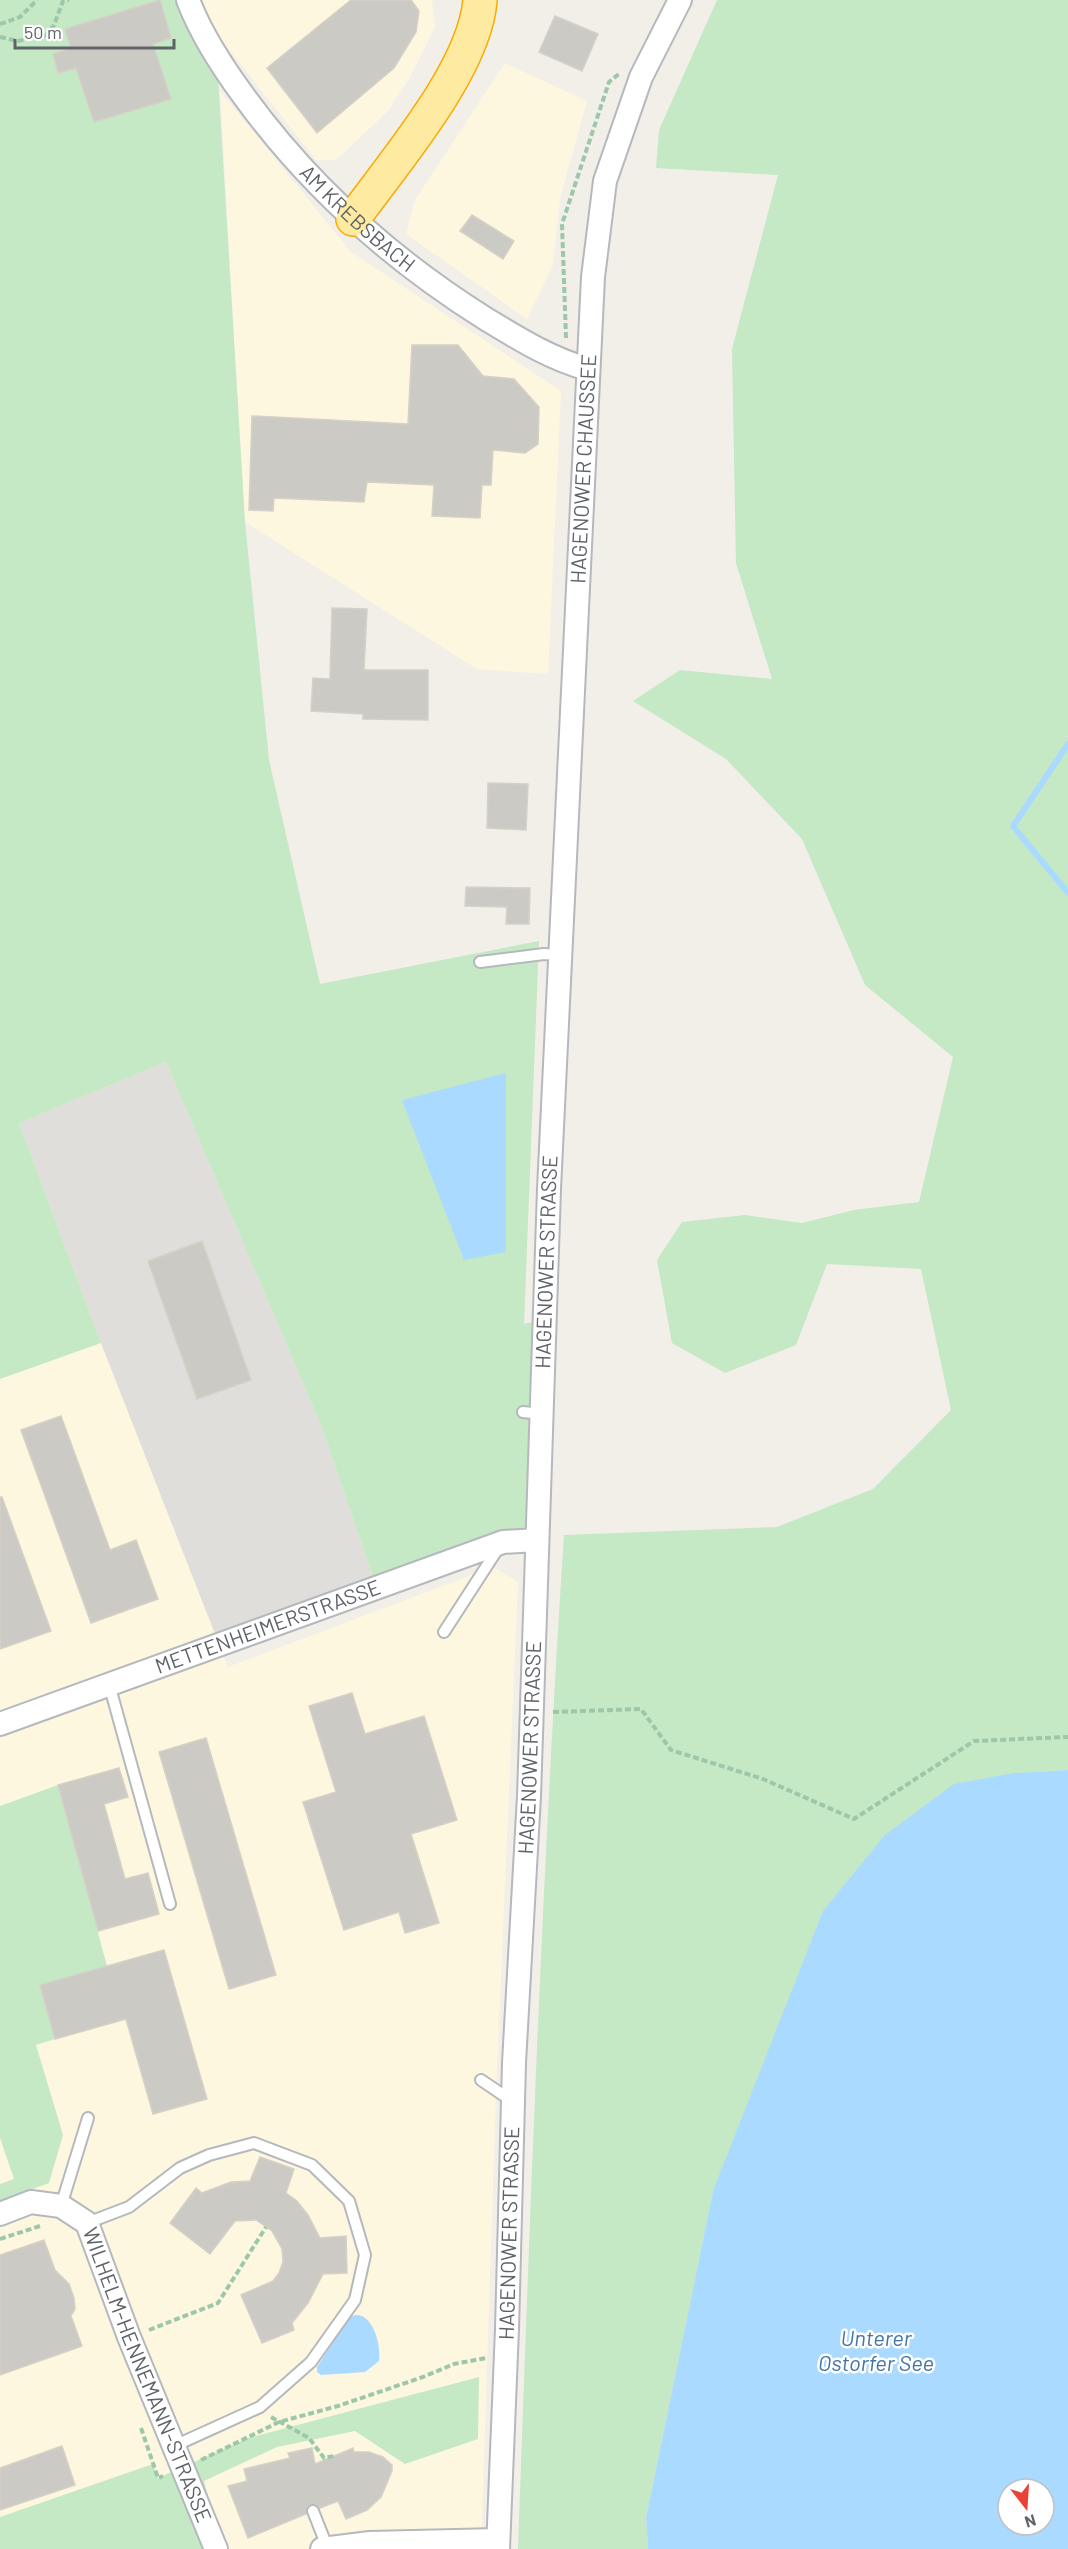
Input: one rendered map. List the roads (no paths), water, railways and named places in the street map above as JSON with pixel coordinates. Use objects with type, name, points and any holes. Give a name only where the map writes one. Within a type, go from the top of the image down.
[{"type":"highway","points":[[353,219],[431,111],[463,60],[480,0]]},
{"type":"street","name":"AM KREBSBACH","points":[[188,0],[218,60],[272,135],[353,219],[449,296],[522,341],[567,363],[588,369]]},
{"type":"street","name":"HAGENOWER CHAUSSEE","points":[[559,955],[593,277],[605,181],[641,76],[680,0]]},
{"type":"street","name":"HAGENOWER STRASSE","points":[[326,2548],[370,2543],[498,2544],[513,2101],[532,1711],[537,1540],[532,1413],[559,955]]},
{"type":"street","name":"METTENHEIMERSTRASSE","points":[[0,1724],[503,1542],[537,1540]]},
{"type":"street","name":"WILHELM-HENNEMANN-STRASSE","points":[[0,2214],[31,2202],[55,2214],[87,2223],[129,2337],[216,2549]]},
{"type":"lane","points":[[480,962],[544,954],[559,955]]},
{"type":"lane","points":[[444,1632],[503,1542]]},
{"type":"lane","points":[[109,1684],[170,1904]]},
{"type":"lane","points":[[481,2080],[513,2101]]},
{"type":"lane","points":[[55,2214],[88,2118]]},
{"type":"lane","points":[[87,2223],[129,2207],[180,2168],[209,2155],[254,2143],[312,2165],[349,2200],[365,2255],[355,2300],[311,2362],[260,2407],[174,2446]]},
{"type":"lane","points":[[313,2511],[326,2548]]},
{"type":"water","points":[[506,1073],[506,1252],[464,1260],[402,1100]]},
{"type":"water","name":"Unterer Ostorfer See","points":[[1068,1770],[1068,2549],[648,2549],[646,2518],[713,2191],[823,1911],[885,1835],[954,1784],[1014,1773]]},
{"type":"water","points":[[355,2315],[367,2320],[375,2332],[379,2347],[379,2361],[365,2372],[321,2375],[317,2372],[317,2367],[349,2318]]},
{"type":"waterway","points":[[1068,744],[1013,826],[1068,893]]}]
